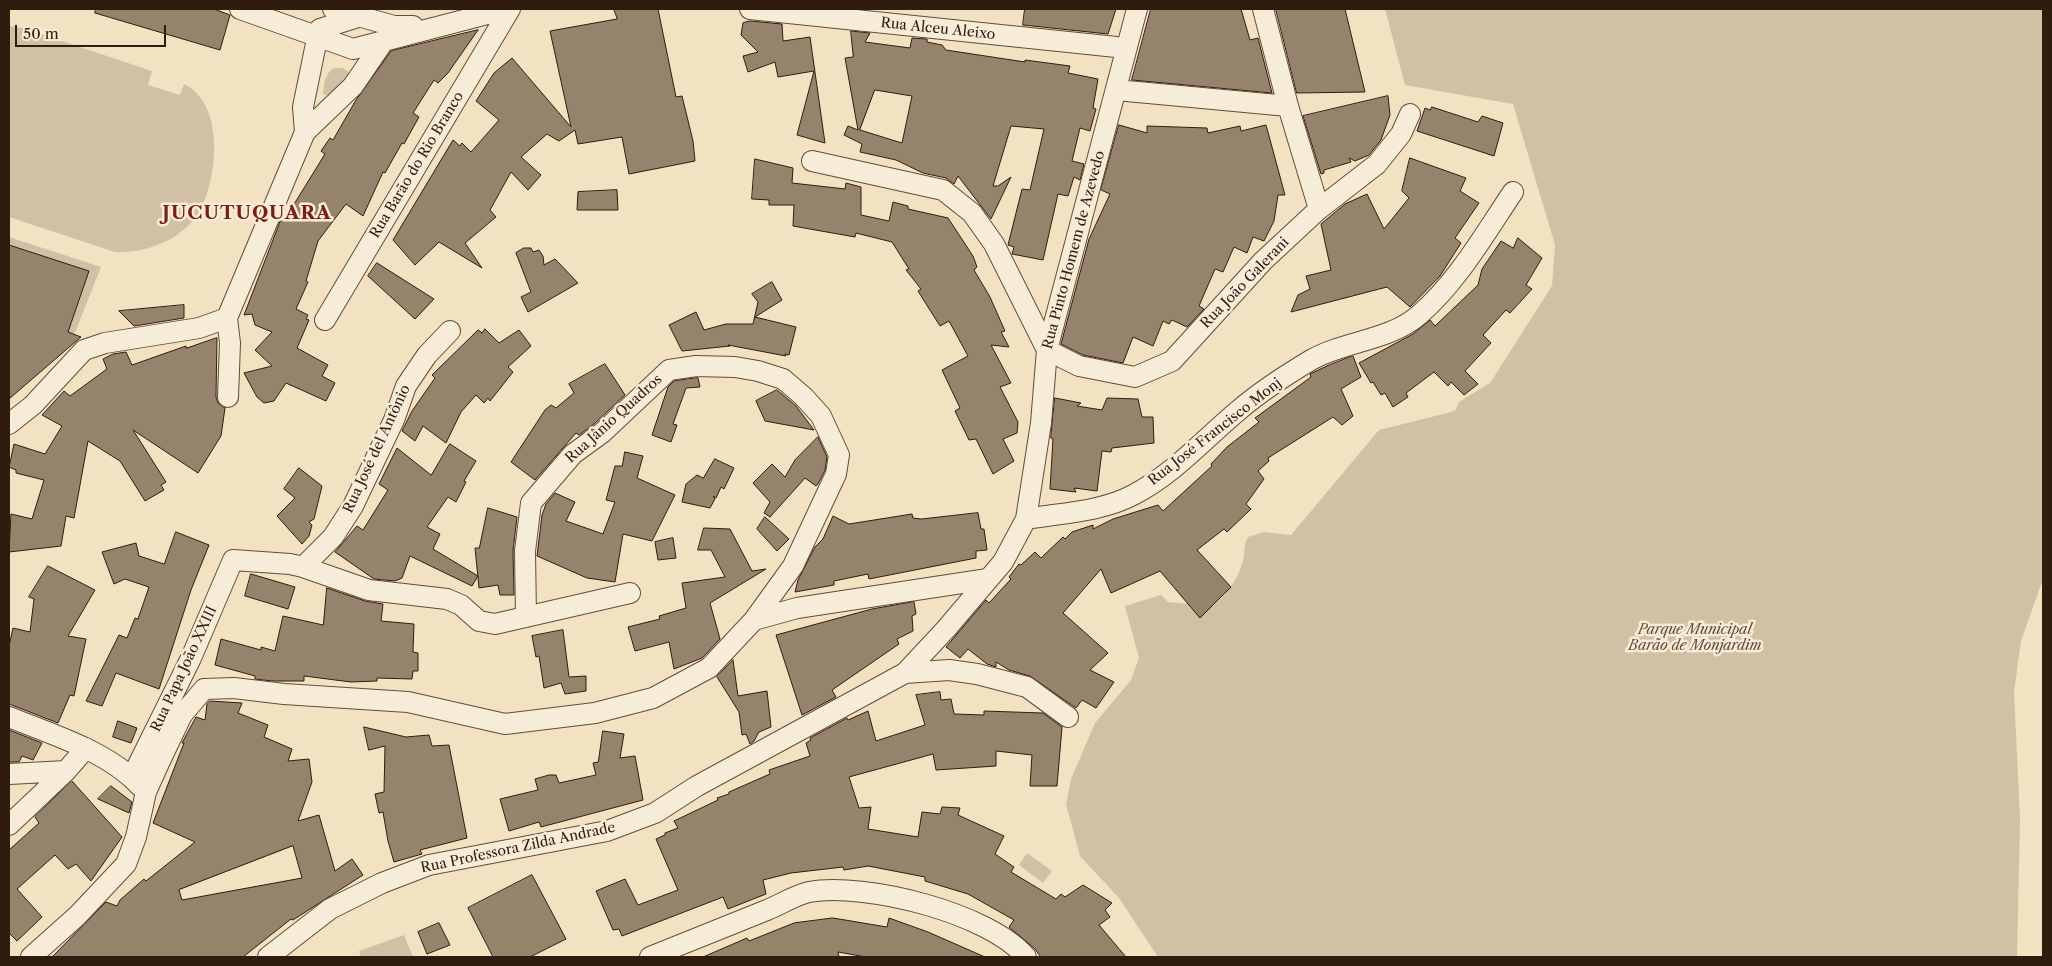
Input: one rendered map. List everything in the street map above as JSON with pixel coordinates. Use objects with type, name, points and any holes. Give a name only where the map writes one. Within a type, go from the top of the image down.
[{"type":"street","points":[[240,9],[318,34],[353,48],[393,24]]},
{"type":"street","points":[[333,9],[358,17],[393,24],[442,26],[508,9]]},
{"type":"street","name":"Rua Barão do Rio Branco","points":[[325,320],[508,9]]},
{"type":"street","name":"Rua Alceu Aleixo","points":[[750,9],[1126,48]]},
{"type":"street","name":"Rua Pinto Homem de Azevedo","points":[[904,673],[988,579],[1011,550],[1026,519],[1041,422],[1047,350],[1137,9]]},
{"type":"street","points":[[1263,9],[1288,106],[1318,209]]},
{"type":"street","points":[[305,132],[303,107],[320,29],[358,17]]},
{"type":"street","points":[[228,397],[230,344],[227,318],[305,132],[353,86],[393,24]]},
{"type":"street","points":[[1116,90],[1288,106]]},
{"type":"street","name":"Rua João Galerani","points":[[1047,350],[1079,366],[1135,377],[1172,361],[1263,261],[1318,209],[1377,164],[1401,134],[1410,114]]},
{"type":"street","points":[[812,161],[943,190],[972,213],[994,244],[1047,350]]},
{"type":"street","name":"Rua José Francisco Monj","points":[[1026,519],[1103,506],[1132,496],[1162,477],[1197,449],[1239,410],[1281,379],[1313,359],[1390,332],[1417,317],[1443,292],[1469,259],[1513,192]]},
{"type":"street","points":[[9,424],[33,405],[84,350],[105,343],[199,328],[227,318]]},
{"type":"street","name":"Rua José del Antônio","points":[[303,567],[333,537],[352,506],[394,420],[406,386],[427,355],[450,331]]},
{"type":"street","name":"Rua Jânio Quadros","points":[[146,792],[182,715],[204,689],[234,688],[284,694],[408,702],[505,724],[625,707],[653,698],[683,684],[709,668],[754,620],[793,566],[836,474],[839,455],[821,416],[804,397],[783,380],[735,367],[696,366],[669,370],[602,433],[573,454],[531,503],[525,551],[526,617]]},
{"type":"street","name":"Rua Papa João XXIII","points":[[132,777],[191,658],[233,560],[303,567]]},
{"type":"street","points":[[303,567],[369,590],[447,599],[461,604],[479,620],[495,624],[630,593]]},
{"type":"street","points":[[754,620],[797,608],[988,579]]},
{"type":"street","points":[[904,673],[958,672],[977,674],[1026,687],[1068,717]]},
{"type":"street","name":"Rua Professora Zilda Andrade","points":[[268,957],[330,909],[382,883],[429,865],[607,831],[655,813],[697,786],[904,673]]},
{"type":"street","points":[[9,717],[86,748],[132,777],[146,792],[139,824],[126,864],[77,916],[31,957]]},
{"type":"street","points":[[9,825],[66,771],[86,748]]},
{"type":"street","points":[[9,774],[66,771]]},
{"type":"street","points":[[650,957],[808,892],[859,891],[918,902],[976,923],[1020,950],[1026,957]]},
{"type":"green space","name":"Parque Municipal Barão de Monjardim","points":[[1385,9],[2043,9],[2043,579],[2021,641],[2014,692],[2020,820],[2017,957],[1158,957],[1119,898],[1080,856],[1066,804],[1071,779],[1095,723],[1131,680],[1139,658],[1125,606],[1161,595],[1168,602],[1213,606],[1229,590],[1237,577],[1248,537],[1264,532],[1291,535],[1379,430],[1455,411],[1459,402],[1490,383],[1552,286],[1555,245],[1513,104],[1405,85]]},
{"type":"green space","points":[[9,26],[23,28],[152,71],[148,85],[180,95],[184,84],[197,94],[206,107],[212,124],[214,161],[206,196],[200,210],[185,229],[163,243],[151,247],[127,252],[115,252],[9,217]]},
{"type":"green space","points":[[334,68],[343,68],[350,73],[329,96],[323,94],[324,86],[327,76]]},
{"type":"green space","points":[[9,237],[101,267],[74,335],[9,310]]},
{"type":"green space","points":[[1027,853],[1052,871],[1043,883],[1019,865]]},
{"type":"green space","points":[[404,935],[413,957],[361,957],[359,951]]},
{"type":"building","points":[[96,9],[214,9],[230,15],[220,50],[95,13]]},
{"type":"building","points":[[614,9],[658,9],[676,97],[682,96],[693,141],[695,161],[629,174],[622,137],[578,144],[575,130],[559,141],[547,134],[521,157],[541,175],[528,190],[511,172],[490,210],[496,217],[465,243],[482,268],[439,242],[415,265],[393,240],[453,140],[460,146],[462,143],[471,152],[499,120],[476,101],[494,73],[512,58],[571,127],[550,31],[617,19]]},
{"type":"building","points":[[1025,9],[1116,9],[1108,34],[1023,25]]},
{"type":"building","points":[[1151,9],[1241,9],[1250,40],[1258,38],[1272,93],[1132,80]]},
{"type":"building","points":[[1276,9],[1345,9],[1365,92],[1297,93]]},
{"type":"building","points":[[750,21],[782,24],[783,41],[810,37],[825,143],[797,135],[814,71],[778,77],[775,62],[748,72],[743,56],[758,52],[741,35],[743,23]]},
{"type":"building","points":[[478,30],[448,73],[438,83],[434,80],[413,113],[419,117],[404,144],[402,143],[385,173],[383,172],[363,216],[346,204],[318,241],[306,281],[308,282],[296,309],[308,315],[306,319],[309,320],[297,348],[328,365],[322,376],[335,383],[326,401],[286,383],[274,401],[264,403],[257,397],[244,373],[272,366],[255,350],[272,332],[255,325],[252,314],[244,315],[281,219],[283,220],[296,201],[325,154],[321,151],[330,138],[333,140],[356,100],[391,51]]},
{"type":"building","points":[[851,31],[870,33],[865,42],[910,48],[912,38],[927,39],[927,42],[942,45],[946,50],[1025,62],[1025,60],[1070,66],[1068,73],[1098,79],[1093,108],[1096,109],[1090,131],[1080,128],[1072,161],[1084,164],[1080,180],[1074,177],[1068,196],[1058,194],[1043,260],[1012,254],[1014,247],[1008,245],[1022,189],[1030,190],[1044,129],[1011,126],[993,186],[998,186],[1011,177],[991,219],[958,176],[954,184],[946,178],[923,173],[896,160],[860,152],[862,144],[844,135],[848,126],[858,130],[845,58],[853,57]],"holes":[[[875,90],[912,96],[902,143],[860,130]]]},
{"type":"building","points":[[1388,96],[1390,115],[1381,140],[1369,155],[1355,161],[1349,158],[1351,162],[1324,170],[1324,173],[1321,174],[1303,116]]},
{"type":"building","points":[[1432,107],[1478,122],[1482,116],[1503,123],[1494,156],[1417,131],[1425,108],[1430,110]]},
{"type":"building","points":[[1119,125],[1147,133],[1147,126],[1207,128],[1208,133],[1240,126],[1241,131],[1266,125],[1285,195],[1278,195],[1274,221],[1264,241],[1253,237],[1247,253],[1234,247],[1223,272],[1215,269],[1199,306],[1204,309],[1187,327],[1172,320],[1169,324],[1163,321],[1153,346],[1133,337],[1123,363],[1083,355],[1061,344],[1089,239],[1110,194],[1101,190]]},
{"type":"building","points":[[1410,158],[1466,178],[1460,191],[1479,203],[1455,238],[1461,243],[1440,276],[1410,307],[1387,287],[1291,312],[1298,295],[1310,289],[1306,276],[1331,270],[1321,224],[1345,204],[1367,194],[1384,229],[1409,198],[1402,191]]},
{"type":"building","points":[[755,159],[793,168],[792,183],[845,189],[846,183],[861,187],[861,215],[889,221],[893,202],[908,206],[908,209],[948,218],[973,256],[977,267],[974,270],[990,297],[1005,331],[1001,332],[1009,347],[991,345],[1011,383],[1000,387],[1018,422],[1017,433],[1003,439],[1014,461],[993,474],[976,439],[969,440],[955,411],[960,408],[942,370],[968,356],[949,321],[940,326],[918,291],[921,289],[906,270],[909,269],[892,242],[856,233],[855,237],[793,226],[794,205],[769,205],[769,200],[752,199]]},
{"type":"building","points":[[617,190],[618,210],[577,210],[578,192]]},
{"type":"building","points":[[1518,238],[1542,258],[1526,285],[1532,289],[1510,313],[1506,310],[1483,335],[1491,343],[1465,371],[1478,384],[1464,395],[1451,382],[1448,386],[1434,372],[1406,393],[1408,397],[1393,407],[1385,393],[1381,395],[1373,382],[1371,383],[1359,363],[1413,334],[1430,320],[1435,326],[1478,285],[1482,269],[1501,241],[1513,248]]},
{"type":"building","points":[[9,245],[89,271],[68,332],[81,337],[9,399]]},
{"type":"building","points":[[524,248],[531,248],[533,252],[539,250],[543,256],[544,265],[555,259],[578,283],[528,312],[521,297],[531,292],[516,253]]},
{"type":"building","points":[[377,263],[434,299],[415,319],[368,276]]},
{"type":"building","points":[[772,282],[782,300],[755,317],[796,327],[789,355],[728,345],[730,346],[682,351],[669,325],[696,312],[704,330],[726,324],[753,324],[758,302],[752,294]]},
{"type":"building","points":[[184,305],[184,318],[134,326],[119,311]]},
{"type":"building","points":[[485,329],[499,343],[519,330],[531,346],[508,367],[513,372],[490,401],[488,398],[484,403],[476,395],[461,412],[446,443],[423,426],[415,441],[402,431],[412,411],[435,378],[432,375],[478,330],[482,333]]},
{"type":"building","points":[[217,338],[216,397],[218,403],[225,408],[221,436],[198,473],[133,430],[166,482],[161,485],[164,490],[145,501],[120,461],[88,441],[74,518],[66,516],[61,546],[9,552],[11,514],[32,519],[44,480],[16,473],[16,470],[9,467],[14,444],[45,454],[62,426],[42,415],[64,391],[70,396],[107,369],[103,359],[113,354],[126,352],[132,365],[186,346],[186,348]]},
{"type":"building","points":[[1353,356],[1361,377],[1341,389],[1353,416],[1342,425],[1333,417],[1268,458],[1269,461],[1258,471],[1264,479],[1246,504],[1251,509],[1227,532],[1224,529],[1197,550],[1231,587],[1200,618],[1160,571],[1111,593],[1101,569],[1063,613],[1108,653],[1090,670],[1114,682],[1096,708],[1082,700],[1076,708],[1030,676],[1009,670],[996,662],[996,667],[987,664],[968,649],[960,658],[946,647],[986,600],[989,603],[1011,579],[1009,577],[1019,564],[1021,565],[1035,552],[1041,558],[1063,537],[1065,539],[1072,532],[1093,525],[1093,529],[1113,519],[1158,505],[1163,511],[1212,466],[1211,464],[1227,447],[1259,422],[1255,418],[1311,377],[1310,374]]},
{"type":"building","points":[[605,364],[625,395],[594,424],[579,435],[576,433],[535,480],[511,462],[545,410],[551,405],[556,408],[574,393],[569,384]]},
{"type":"building","points":[[698,378],[700,387],[686,388],[673,424],[677,425],[671,442],[652,435],[668,387],[674,381]]},
{"type":"building","points":[[777,390],[796,406],[814,430],[765,421],[756,401]]},
{"type":"building","points":[[1055,398],[1081,403],[1077,406],[1102,410],[1107,398],[1138,399],[1142,417],[1153,417],[1154,443],[1112,448],[1111,452],[1102,451],[1097,491],[1074,488],[1076,492],[1050,489],[1053,439],[1051,438]]},
{"type":"building","points":[[818,437],[827,457],[825,470],[818,484],[816,486],[805,478],[770,517],[764,513],[770,502],[753,483],[772,464],[785,477],[795,460]]},
{"type":"building","points":[[450,444],[476,461],[464,481],[466,482],[456,502],[448,497],[427,527],[440,534],[433,549],[478,576],[472,586],[410,556],[402,578],[395,581],[374,579],[335,552],[357,526],[363,530],[388,490],[379,484],[397,448],[431,475]]},
{"type":"building","points":[[625,452],[643,456],[637,478],[675,495],[652,541],[623,534],[615,582],[587,578],[537,556],[542,515],[546,504],[555,493],[575,502],[566,521],[603,534],[615,502],[606,500],[615,466],[622,466]]},
{"type":"building","points":[[715,459],[734,468],[724,489],[721,487],[716,498],[713,496],[715,499],[710,508],[682,502],[686,484],[697,475],[703,478]]},
{"type":"building","points":[[299,468],[322,486],[314,519],[309,522],[312,525],[309,536],[302,544],[277,516],[295,498],[284,489]]},
{"type":"building","points":[[488,508],[517,517],[513,551],[514,595],[500,595],[498,585],[479,588],[475,548],[479,548]]},
{"type":"building","points":[[978,513],[981,529],[984,529],[987,550],[976,551],[976,558],[869,579],[868,574],[834,581],[834,585],[795,592],[798,580],[815,547],[823,539],[833,516],[849,524],[912,514],[913,518],[921,519]]},
{"type":"building","points":[[765,517],[789,539],[777,551],[757,529]]},
{"type":"building","points":[[704,528],[730,529],[752,571],[766,569],[710,603],[720,639],[702,658],[674,669],[669,642],[635,651],[628,627],[660,619],[659,616],[686,608],[682,583],[725,577],[711,550],[698,550]]},
{"type":"building","points":[[176,532],[209,545],[191,590],[159,689],[116,673],[102,706],[86,701],[119,635],[127,638],[135,618],[138,619],[149,587],[125,579],[114,584],[102,552],[136,543],[139,556],[164,564]]},
{"type":"building","points":[[673,538],[676,558],[658,560],[655,542]]},
{"type":"building","points":[[48,566],[95,590],[68,636],[86,639],[74,696],[70,695],[58,723],[9,704],[9,646],[13,628],[30,632],[34,599],[29,597]]},
{"type":"building","points":[[251,574],[295,587],[288,609],[245,596]]},
{"type":"building","points":[[327,588],[365,601],[383,604],[381,621],[414,624],[413,652],[418,653],[418,671],[413,671],[412,679],[377,678],[377,681],[351,682],[304,676],[304,681],[272,681],[255,679],[255,676],[215,665],[221,639],[261,650],[261,647],[275,651],[283,616],[323,625]]},
{"type":"building","points":[[914,602],[916,614],[912,616],[913,631],[897,639],[899,644],[832,690],[836,697],[802,715],[776,635],[872,609]]},
{"type":"building","points":[[563,630],[569,677],[586,676],[586,691],[565,694],[561,683],[544,688],[539,656],[536,657],[532,636]]},
{"type":"building","points":[[733,660],[738,696],[767,691],[771,727],[759,732],[750,744],[746,734],[742,735],[739,712],[717,677]]},
{"type":"building","points":[[940,692],[941,700],[951,699],[954,714],[984,715],[984,711],[1043,713],[1062,727],[1057,786],[1030,786],[1032,755],[996,751],[996,766],[936,770],[933,754],[849,777],[859,808],[871,807],[868,829],[918,837],[922,812],[940,814],[942,807],[960,808],[958,815],[1004,836],[995,854],[1014,867],[1011,872],[1056,899],[1061,894],[1065,897],[1083,885],[1112,903],[1105,910],[1110,917],[1099,925],[1126,957],[1041,957],[1034,948],[1009,927],[1014,920],[968,894],[925,881],[925,877],[868,866],[844,870],[843,867],[791,873],[763,880],[766,894],[728,909],[723,897],[622,936],[619,929],[613,930],[596,891],[625,879],[638,905],[678,890],[656,839],[678,828],[674,821],[718,800],[717,798],[729,794],[729,792],[770,774],[769,770],[810,756],[806,743],[811,740],[810,738],[847,718],[848,720],[868,711],[876,741],[925,725],[916,695]]},
{"type":"building","points":[[210,701],[242,703],[238,713],[268,725],[264,737],[292,749],[288,761],[309,759],[312,782],[298,821],[319,815],[335,871],[352,859],[363,875],[293,920],[291,919],[243,957],[52,957],[106,902],[117,906],[120,900],[144,879],[146,881],[195,842],[153,823],[184,743],[182,743],[196,717],[205,720],[207,704]],"holes":[[[293,846],[302,878],[182,900],[179,890]]]},
{"type":"building","points":[[118,721],[137,728],[131,743],[113,737]]},
{"type":"building","points":[[364,727],[406,737],[429,735],[432,746],[449,745],[467,838],[420,850],[422,854],[394,862],[383,812],[379,813],[375,794],[384,792],[385,746],[369,750]]},
{"type":"building","points":[[9,730],[42,743],[33,760],[22,756],[19,762],[9,762]]},
{"type":"building","points":[[603,731],[624,734],[620,758],[635,756],[643,800],[541,827],[539,822],[509,831],[500,799],[538,790],[535,779],[549,775],[556,775],[559,783],[596,775],[593,763],[598,762]]},
{"type":"building","points":[[72,781],[122,837],[91,881],[76,864],[68,869],[55,855],[17,889],[42,917],[17,941],[9,933],[9,850],[39,823],[35,817]]},
{"type":"building","points":[[111,786],[132,802],[129,813],[98,799]]},
{"type":"building","points":[[532,875],[566,939],[530,957],[493,957],[468,908]]},
{"type":"building","points":[[833,918],[887,927],[889,918],[928,932],[985,957],[866,957],[838,952],[839,957],[703,957],[747,938],[749,941],[794,923]]},
{"type":"building","points":[[439,923],[450,945],[427,954],[418,932]]},
{"type":"district","name":"JUCUTUQUARA","points":[[247,214]]}]
